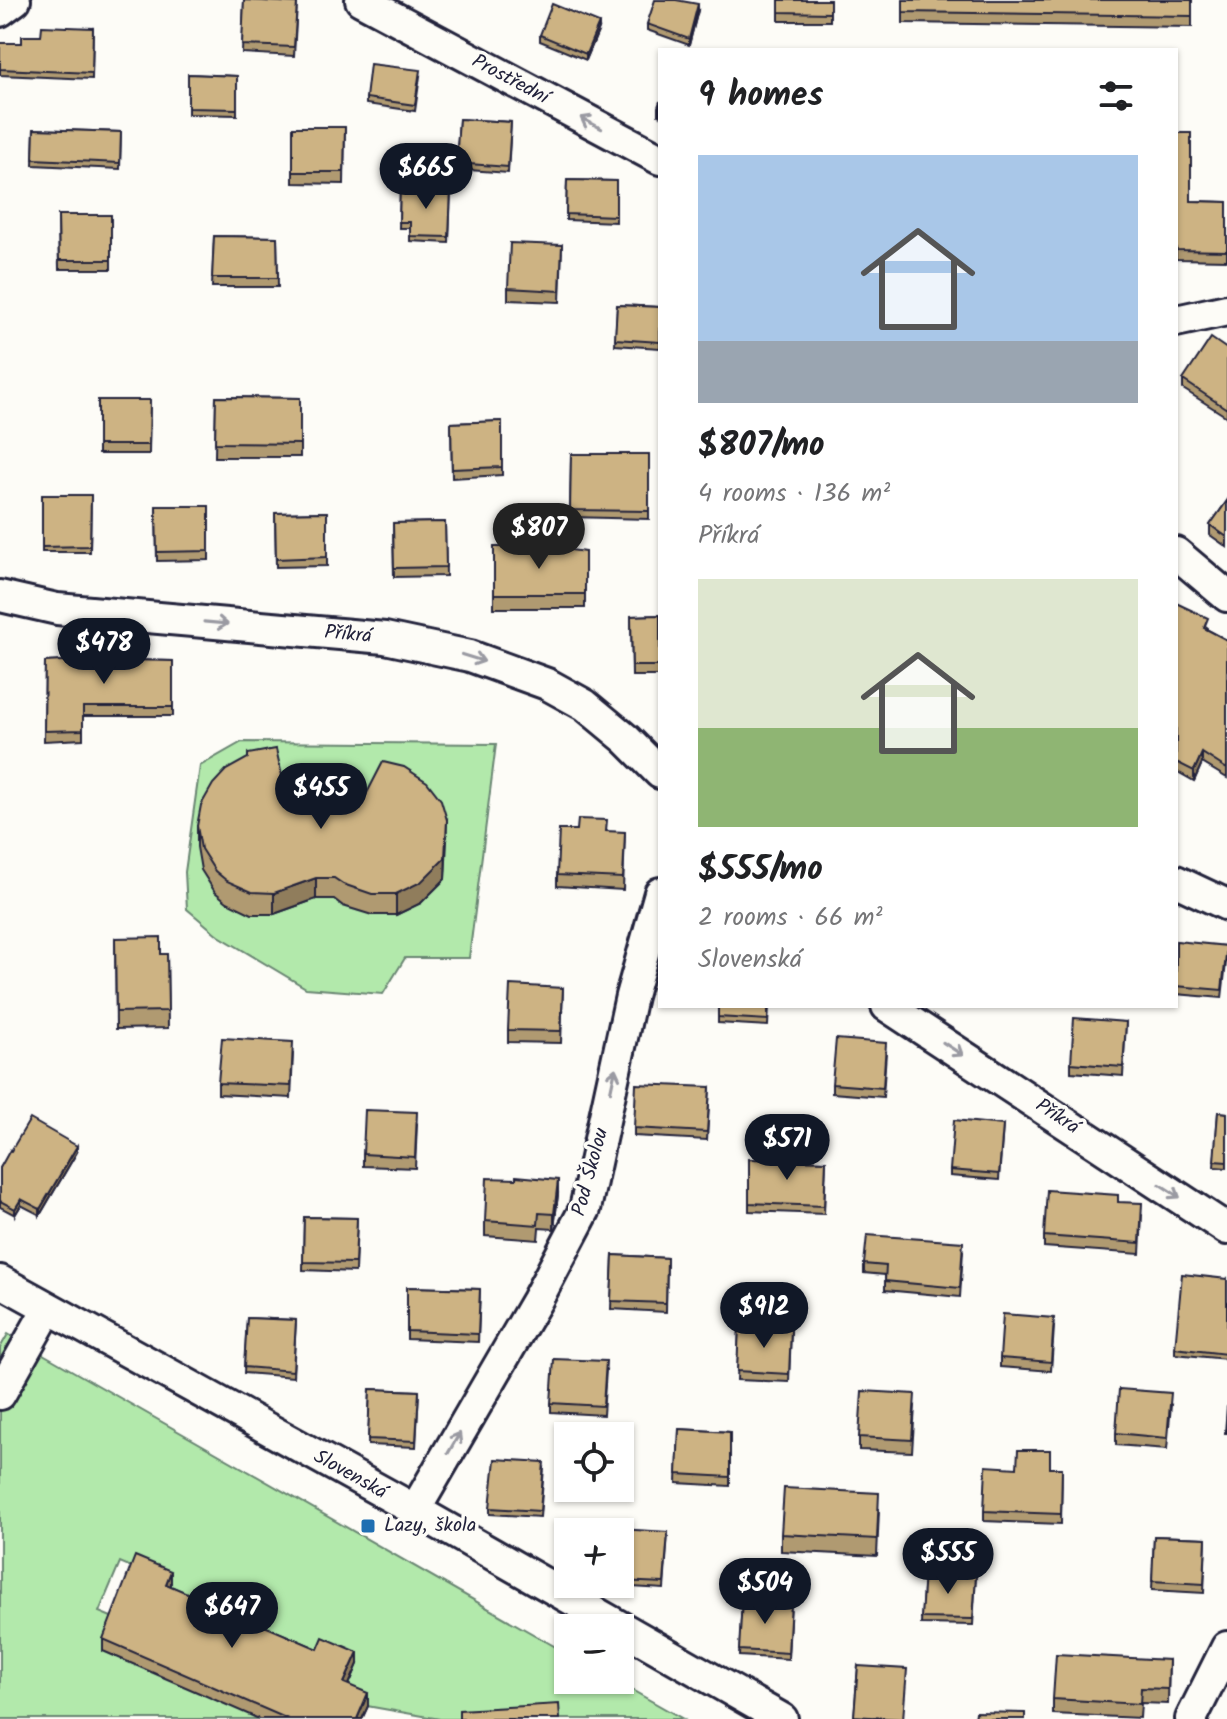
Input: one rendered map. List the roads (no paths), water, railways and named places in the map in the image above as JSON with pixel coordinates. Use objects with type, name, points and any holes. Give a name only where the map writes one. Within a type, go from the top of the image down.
[{"type":"street","points":[[0,11],[15,0]]},
{"type":"street","name":"Prostřední","points":[[361,0],[658,158]]},
{"type":"street","points":[[1178,321],[1227,310]]},
{"type":"street","points":[[1178,555],[1227,596]]},
{"type":"street","name":"Příkrá","points":[[0,596],[57,609],[385,638],[470,656],[547,684],[585,705],[658,771]]},
{"type":"street","points":[[1178,882],[1227,905]]},
{"type":"street","name":"Pod Školou","points":[[415,1510],[537,1300],[585,1209],[631,996],[658,900]]},
{"type":"street","name":"Příkrá","points":[[890,1008],[1227,1229]]},
{"type":"street","name":"Slovenská","points":[[0,1281],[415,1510],[782,1719]]},
{"type":"street","points":[[0,1394],[48,1309]]},
{"type":"street","points":[[1191,1719],[1227,1647]]},
{"type":"place","name":"Lazy, škola","points":[[368,1526]]}]
